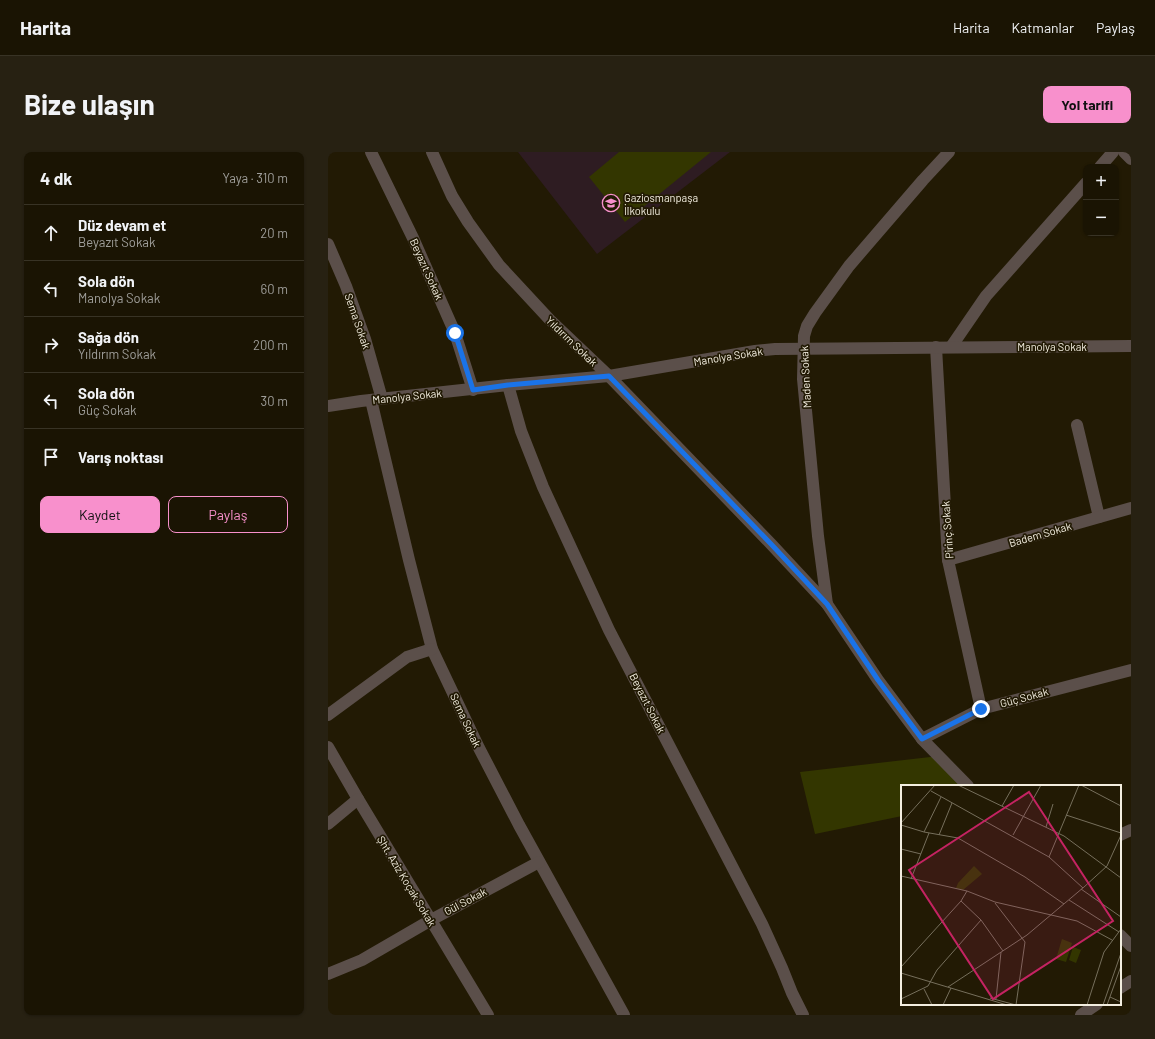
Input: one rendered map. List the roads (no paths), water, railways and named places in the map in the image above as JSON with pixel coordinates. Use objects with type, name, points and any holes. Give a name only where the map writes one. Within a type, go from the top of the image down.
[{"type":"street","name":"Beyazıt Sokak","points":[[371,152],[413,238],[455,333],[473,390]]},
{"type":"street","name":"Yıldırım Sokak","points":[[432,152],[452,196],[468,222],[499,265],[550,320],[609,376],[827,604],[878,680],[922,739],[967,785]]},
{"type":"street","name":"Maden Sokak","points":[[827,604],[818,536],[803,379],[804,336],[807,326],[829,293],[874,236],[923,180],[950,152]]},
{"type":"street","points":[[1103,164],[1113,152]]},
{"type":"street","points":[[1124,152],[1131,159]]},
{"type":"street","points":[[951,347],[986,296],[1083,186]]},
{"type":"street","name":"Sema Sokak","points":[[328,244],[346,286],[365,339],[409,560],[432,649],[479,748],[539,862],[624,1015]]},
{"type":"street","name":"Manolya Sokak","points":[[328,406],[376,399],[609,376],[775,348],[1131,346]]},
{"type":"street","name":"Pirinç Sokak","points":[[936,347],[948,560],[981,709]]},
{"type":"street","name":"Beyazıt Sokak","points":[[508,385],[522,430],[543,487],[606,623],[762,924],[803,1015]]},
{"type":"street","points":[[1077,425],[1099,517]]},
{"type":"street","name":"Badem Sokak","points":[[948,560],[1131,508]]},
{"type":"street","points":[[328,715],[407,658],[432,649]]},
{"type":"street","name":"Güç Sokak","points":[[922,739],[981,709],[1131,670]]},
{"type":"street","name":"Şht. Aziz Koçak Sokak","points":[[328,747],[488,1015]]},
{"type":"street","points":[[328,824],[358,799]]},
{"type":"street","points":[[1121,835],[1131,830]]},
{"type":"street","name":"Gül Sokak","points":[[328,974],[362,960],[431,920],[539,862]]},
{"type":"street","points":[[1121,936],[1131,946]]},
{"type":"street","points":[[1121,987],[1131,981]]},
{"type":"street","points":[[1081,1015],[1096,1005]]},
{"type":"place","name":"Gaziosmanpaşa İlkokulu","points":[[611,203]]}]
